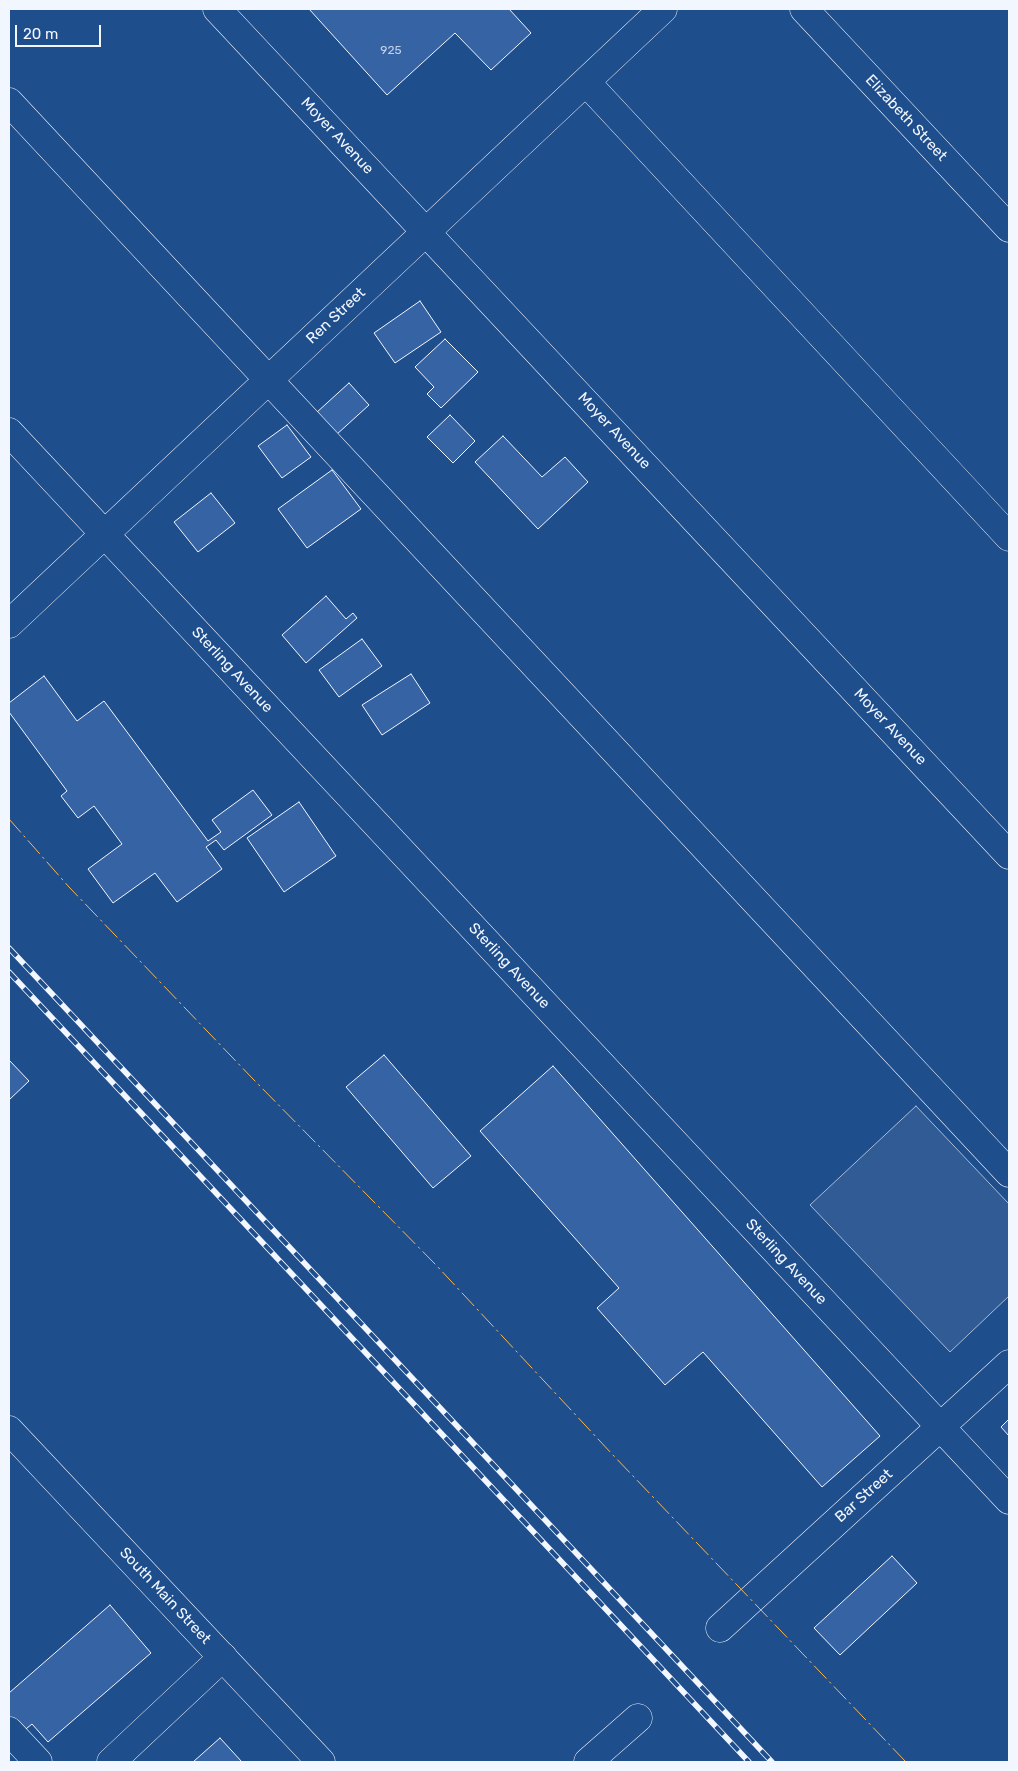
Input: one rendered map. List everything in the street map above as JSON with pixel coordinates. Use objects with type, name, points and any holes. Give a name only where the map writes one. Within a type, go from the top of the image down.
[{"type":"street","name":"Moyer Avenue","points":[[217,9],[1009,855]]},
{"type":"street","name":"Ren Street","points":[[9,624],[663,9]]},
{"type":"street","name":"Elizabeth Street","points":[[804,9],[1009,228]]},
{"type":"street","points":[[586,82],[1009,537]]},
{"type":"street","points":[[9,102],[1009,1173]]},
{"type":"street","name":"Sterling Avenue","points":[[9,432],[1009,1500]]},
{"type":"street","name":"Bar Street","points":[[720,1628],[1009,1364]]},
{"type":"street","name":"South Main Street","points":[[9,1430],[321,1762]]},
{"type":"street","points":[[110,1762],[223,1658]]},
{"type":"street","points":[[588,1762],[638,1718]]},
{"type":"street","points":[[9,1731],[38,1762]]},
{"type":"shaded area","points":[[916,1106],[1009,1204],[1009,1296],[950,1352],[810,1205]]},
{"type":"building","points":[[309,9],[509,9],[531,33],[491,70],[455,33],[387,95]]},
{"type":"building","points":[[420,301],[441,332],[395,363],[374,333]]},
{"type":"building","points":[[445,339],[478,372],[441,408],[427,394],[434,387],[415,367]]},
{"type":"building","points":[[349,383],[369,405],[336,435],[316,413]]},
{"type":"building","points":[[450,415],[475,441],[453,463],[427,437]]},
{"type":"building","points":[[287,425],[311,457],[282,478],[258,446]]},
{"type":"building","points":[[503,436],[542,477],[565,457],[588,482],[538,529],[475,462]]},
{"type":"building","points":[[332,470],[361,509],[307,548],[278,509]]},
{"type":"building","points":[[211,493],[235,523],[198,552],[174,522]]},
{"type":"building","points":[[326,596],[346,619],[353,613],[357,618],[306,663],[282,635]]},
{"type":"building","points":[[362,639],[382,666],[339,697],[319,670]]},
{"type":"building","points":[[411,674],[430,703],[382,735],[362,705]]},
{"type":"building","points":[[44,676],[77,721],[104,701],[208,841],[221,832],[212,820],[253,790],[272,815],[224,850],[216,840],[206,847],[222,869],[177,902],[155,873],[113,903],[88,869],[122,844],[94,806],[78,818],[61,796],[67,791],[9,712],[9,703]]},
{"type":"building","points":[[299,802],[336,856],[284,892],[247,838]]},
{"type":"building","points":[[384,1055],[471,1156],[433,1188],[346,1087]]},
{"type":"building","points":[[9,1060],[29,1081],[9,1100]]},
{"type":"building","points":[[553,1066],[880,1436],[822,1487],[703,1352],[665,1385],[597,1308],[619,1288],[480,1131]]},
{"type":"building","points":[[1009,1419],[1009,1436],[1001,1427]]},
{"type":"building","points":[[892,1556],[917,1583],[840,1655],[814,1628]]},
{"type":"building","points":[[110,1605],[151,1653],[48,1742],[32,1724],[21,1733],[9,1719],[9,1693]]},
{"type":"building","points":[[220,1738],[242,1762],[193,1762]]},
{"type":"railway","points":[[9,948],[772,1762]]},
{"type":"railway","points":[[9,972],[749,1762]]},
{"type":"power","points":[[9,819],[69,887],[254,1080],[436,1265],[612,1454],[906,1762]]}]
